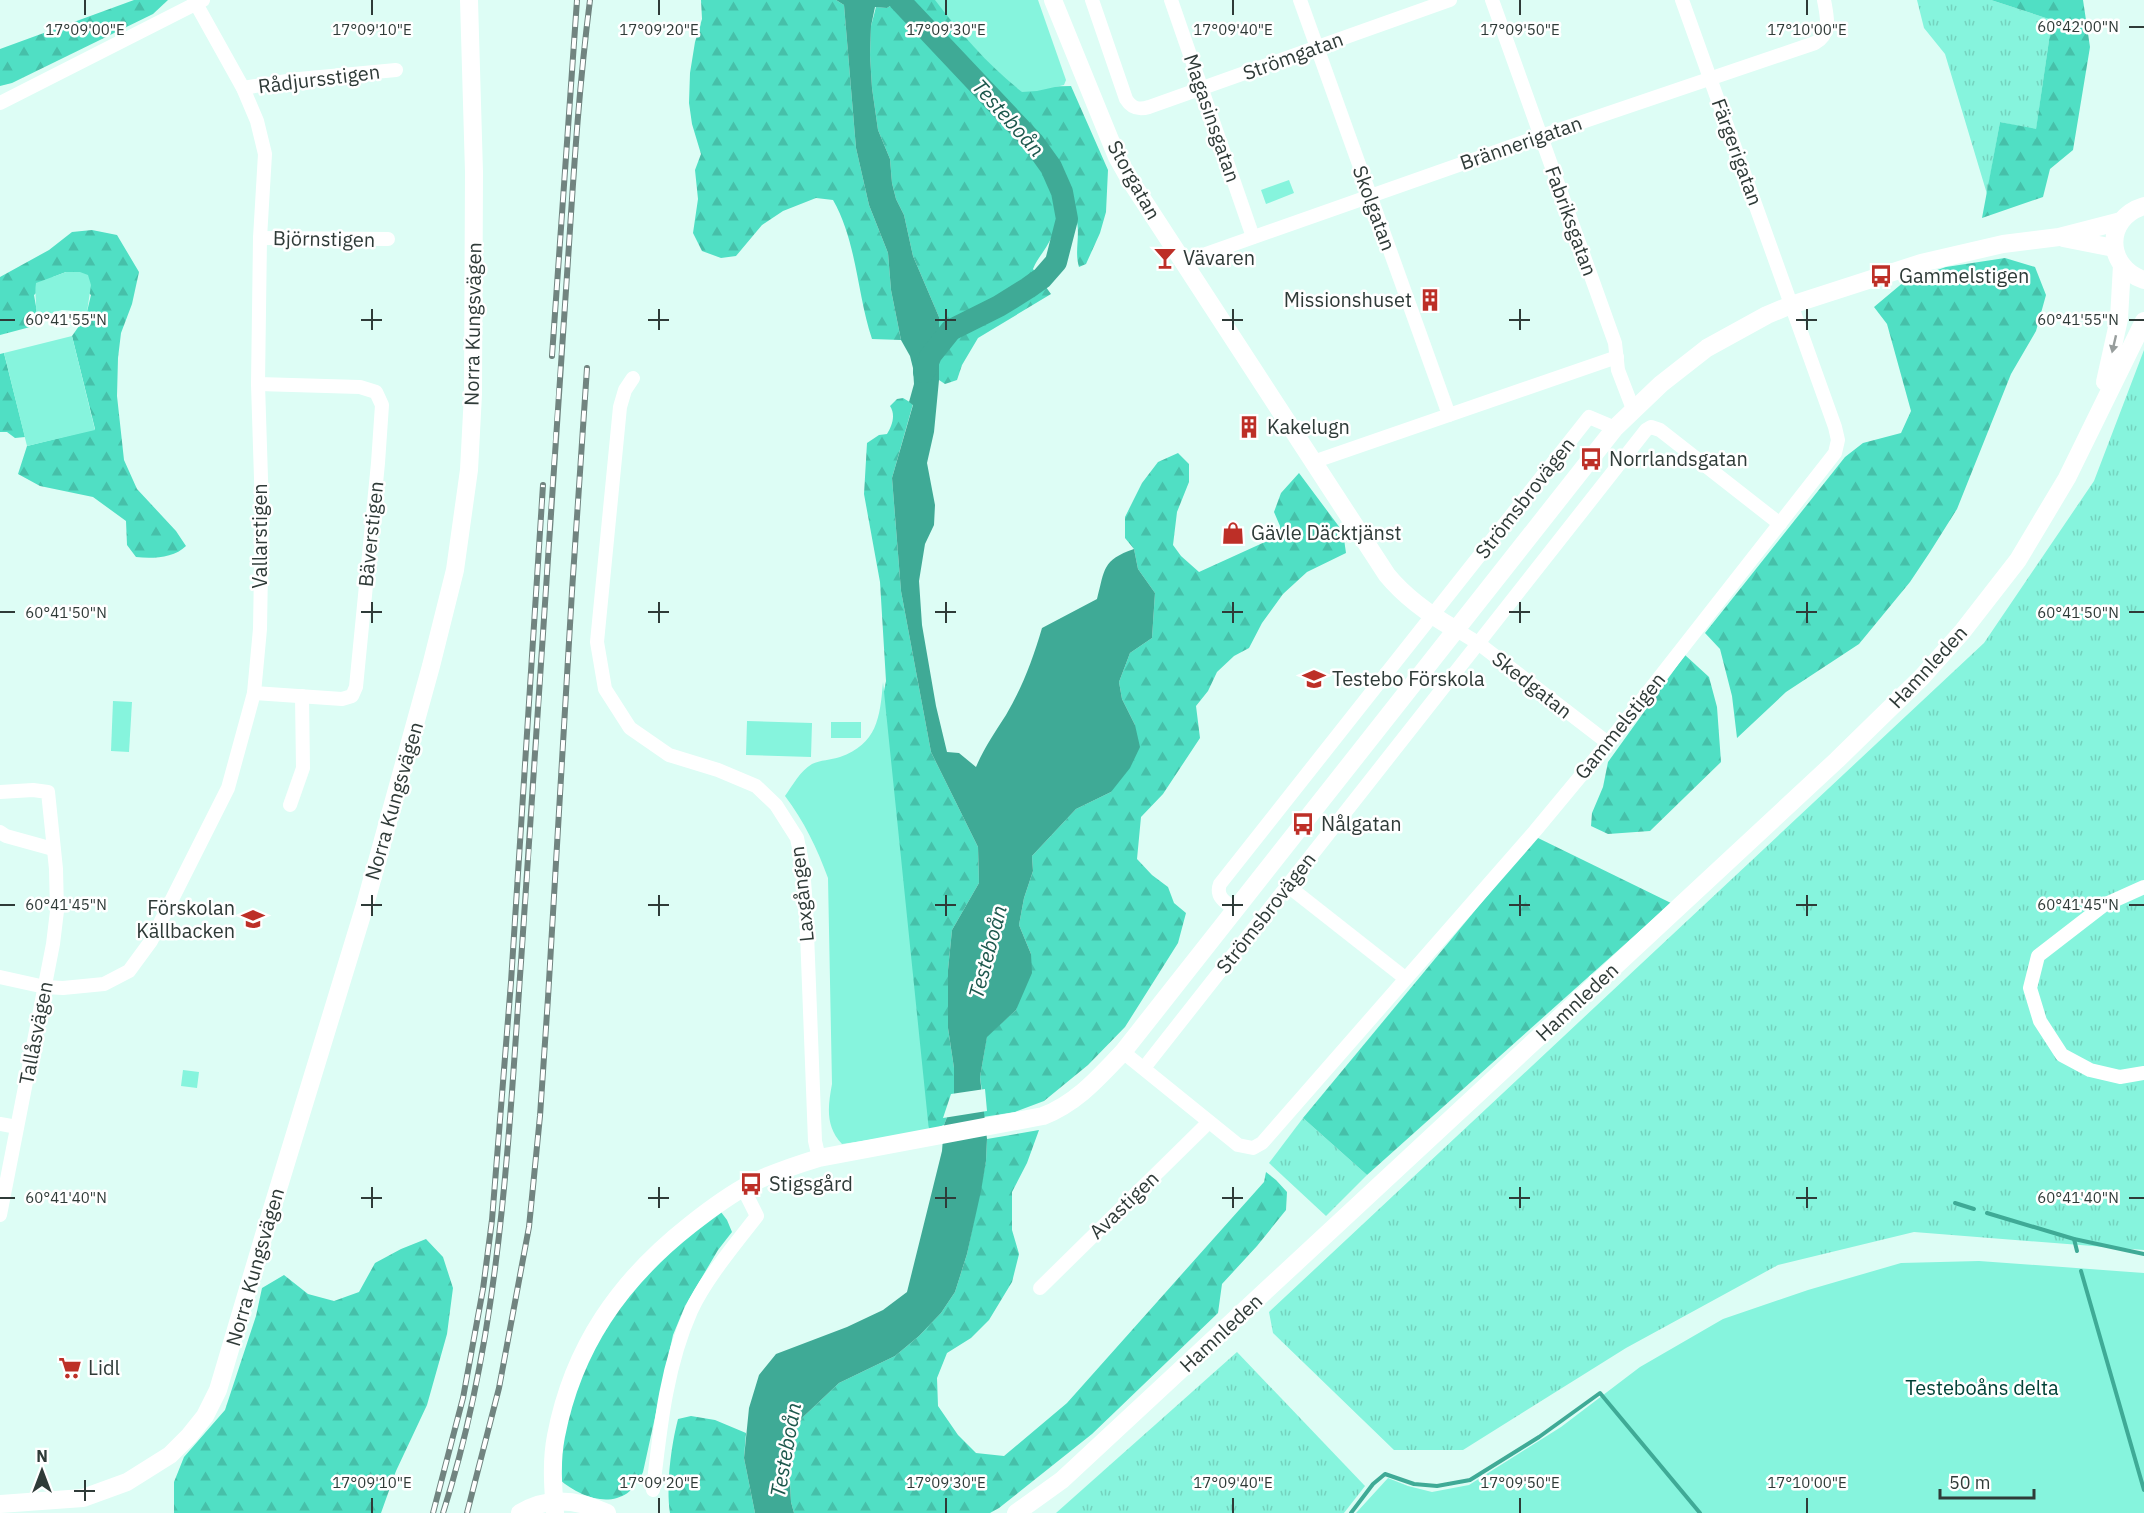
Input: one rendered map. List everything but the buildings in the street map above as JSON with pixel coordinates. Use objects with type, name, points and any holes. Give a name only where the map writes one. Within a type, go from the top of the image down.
[{"type":"street","name":"Norra Kungsvägen","points":[[0,1504],[83,1498],[127,1482],[170,1455],[205,1416],[218,1390],[364,905],[432,666],[453,581],[469,470],[472,394],[474,172],[469,0]]},
{"type":"street","name":"Storgatan","points":[[1053,0],[1117,157],[1130,180],[1387,575],[1403,593],[1432,616],[1455,629]]},
{"type":"street","name":"Strömgatan","points":[[1092,0],[1126,99],[1135,108],[1149,107],[1202,89],[1450,0]]},
{"type":"street","name":"Magasinsgatan","points":[[1171,0],[1253,237]]},
{"type":"street","name":"Skolgatan","points":[[1300,0],[1449,415]]},
{"type":"street","name":"Fabriksgatan","points":[[1492,0],[1615,343],[1618,370],[1633,409]]},
{"type":"street","name":"Färgerigatan","points":[[1682,0],[1791,305]]},
{"type":"street","name":"Brännerigatan","points":[[1183,262],[1821,39],[1826,34],[1827,28],[1824,0]]},
{"type":"street","name":"Vallarstigen","points":[[0,977],[45,987],[63,988],[104,984],[129,971],[151,941],[228,788],[254,693],[260,629],[262,510],[258,384],[260,238],[265,154],[257,121],[243,88],[198,1]]},
{"type":"street","points":[[0,103],[198,1]]},
{"type":"street","name":"Rådjursstigen","points":[[243,88],[299,79],[396,70]]},
{"type":"street","points":[[2142,205],[2121,221],[2116,232],[2114,248],[2121,265],[2128,273],[2144,279]]},
{"type":"street","name":"Strömsbrovägen","points":[[554,1507],[552,1478],[555,1437],[568,1387],[584,1349],[602,1318],[661,1248],[712,1208],[743,1188],[794,1166],[819,1158],[1043,1116],[1065,1106],[1092,1085],[1123,1052],[1615,429],[1633,409],[1687,362],[1742,328],[1791,305],[1921,263],[2003,244],[2059,237],[2121,221]]},
{"type":"street","name":"Strömsbrovägen","points":[[2059,237],[2114,248]]},
{"type":"street","name":"Björnstigen","points":[[260,238],[388,239]]},
{"type":"street","name":"Hamnleden","points":[[2084,445],[2102,392],[2116,338],[2121,304],[2121,265]]},
{"type":"street","name":"Gammelstigen","points":[[1209,1122],[1239,1145],[1253,1148],[1270,1136],[1535,831],[1608,743],[1832,458],[1838,440],[1791,305]]},
{"type":"street","name":"Hamnleden","points":[[1016,1513],[1062,1480],[1795,800],[1922,677],[1962,632],[2018,560],[2058,494],[2084,445],[2144,321]]},
{"type":"street","points":[[1313,462],[1617,357]]},
{"type":"street","name":"Laxgången","points":[[633,378],[625,390],[620,407],[597,642],[605,688],[630,728],[669,755],[718,770],[756,786],[776,805],[797,838],[803,867],[806,907],[815,1141],[819,1158]]},
{"type":"street","name":"Bäverstigen","points":[[254,693],[342,699],[352,696],[356,687],[382,405],[376,392],[360,387],[258,384]]},
{"type":"street","name":"Strömsbrovägen","points":[[1236,910],[1220,897],[1218,889],[1220,884],[1589,417],[1615,429]]},
{"type":"street","name":"Strömsbrovägen","points":[[1144,1068],[1643,432],[1651,427],[1660,430],[1780,524]]},
{"type":"street","name":"Skedgatan","points":[[1455,629],[1478,643],[1608,743]]},
{"type":"street","points":[[290,805],[303,768],[302,696]]},
{"type":"street","name":"Tallåsvägen","points":[[0,792],[33,790],[48,792],[57,911],[45,987],[0,1215]]},
{"type":"street","points":[[0,832],[6,836],[53,849]]},
{"type":"street","points":[[1288,886],[1405,978]]},
{"type":"street","points":[[2144,887],[2104,905],[2038,956],[2030,988],[2040,1021],[2062,1055],[2090,1070],[2110,1075],[2120,1077],[2144,1073]]},
{"type":"street","points":[[1123,1052],[1209,1122]]},
{"type":"street","name":"Avastigen","points":[[1040,1288],[1209,1122]]},
{"type":"street","points":[[0,1124],[17,1127]]},
{"type":"street","points":[[653,1490],[661,1424],[672,1366],[692,1309],[716,1270],[757,1216],[743,1188]]},
{"type":"street","name":"Norra Kungsvägen","points":[[0,1495],[31,1501]]},
{"type":"street","points":[[520,1513],[538,1504],[554,1507],[576,1502],[607,1513]]},
{"type":"green space","points":[[134,0],[168,0],[153,14],[12,83],[0,86],[0,49]]},
{"type":"green space","points":[[701,0],[836,0],[844,5],[856,148],[869,205],[888,253],[891,290],[901,340],[872,339],[847,233],[833,200],[816,198],[783,211],[762,225],[736,256],[721,258],[702,251],[693,233],[698,199],[695,170],[701,154],[692,124],[689,103],[690,73],[695,42],[702,19]]},
{"type":"green space","points":[[899,0],[1009,0],[1029,87],[1071,86],[1108,170],[1106,212],[1100,233],[1086,264],[1079,267],[1076,218],[1062,217],[1033,269],[1051,294],[978,338],[962,365],[957,380],[945,384],[939,380],[939,317],[913,256],[904,215],[896,199],[890,159],[878,130],[872,88],[871,26],[876,7],[887,8]]},
{"type":"green space","points":[[935,0],[1038,0],[1066,80],[1064,85],[1022,92],[976,49]]},
{"type":"green space","points":[[1917,0],[1991,0],[2052,20],[2036,130],[2000,122],[1987,194],[1945,54],[1924,28]]},
{"type":"green space","points":[[1991,0],[2083,0],[2090,47],[2073,150],[2050,169],[2043,197],[1982,218],[2000,122],[2036,129],[2052,20]]},
{"type":"green space","points":[[1289,180],[1294,193],[1266,204],[1261,190]]},
{"type":"green space","points":[[92,230],[117,235],[139,272],[132,304],[121,333],[118,358],[117,396],[124,460],[137,489],[176,531],[186,546],[175,553],[156,558],[136,557],[127,545],[126,521],[93,497],[40,486],[18,474],[27,446],[95,429],[72,336],[86,316],[91,295],[66,272],[53,277],[34,295],[37,312],[34,326],[0,335],[0,277],[49,250],[72,232]]},
{"type":"green space","points":[[2005,258],[2035,267],[2046,295],[2036,331],[2011,374],[1957,509],[1910,582],[1859,644],[1786,692],[1737,738],[1732,696],[1720,649],[1705,633],[1845,457],[1863,443],[1901,433],[1911,411],[1887,324],[1874,307],[1905,281],[1946,267]]},
{"type":"green space","points":[[66,272],[80,272],[88,275],[91,285],[87,312],[62,310],[35,318],[36,283]]},
{"type":"green space","points":[[72,336],[95,430],[27,446],[4,353]]},
{"type":"green space","points":[[2144,350],[2144,1250],[1914,1232],[1778,1265],[1626,1348],[1463,1450],[1394,1450],[1273,1333],[1269,1312],[1984,643],[2094,481]]},
{"type":"green space","points":[[4,353],[25,437],[15,438],[7,432],[0,432],[0,354]]},
{"type":"green space","points":[[903,398],[913,404],[892,478],[901,591],[931,752],[978,847],[979,883],[952,930],[948,970],[948,1028],[954,1068],[954,1099],[944,1125],[929,1131],[855,756],[876,733],[886,681],[880,582],[864,494],[867,443],[879,435],[887,434],[893,420],[890,406],[897,399]]},
{"type":"green space","points":[[1178,453],[1189,464],[1189,482],[1177,512],[1173,545],[1181,556],[1199,572],[1280,535],[1280,526],[1274,512],[1281,493],[1299,473],[1343,532],[1346,553],[1307,572],[1283,594],[1262,623],[1249,648],[1234,656],[1217,672],[1208,691],[1196,706],[1200,738],[1163,794],[1141,817],[1137,859],[1152,875],[1168,887],[1174,903],[1186,913],[1178,943],[1125,1027],[1088,1065],[1044,1101],[1015,1112],[983,1117],[984,1105],[980,1077],[987,1036],[1016,1010],[1031,954],[1019,925],[1024,898],[1033,871],[1032,856],[1076,809],[1111,792],[1135,725],[1122,699],[1119,682],[1130,653],[1152,638],[1155,593],[1138,569],[1134,549],[1125,538],[1125,517],[1142,483],[1158,462]]},
{"type":"green space","points":[[1685,655],[1709,677],[1717,707],[1721,762],[1650,831],[1608,834],[1591,826],[1592,813],[1603,787],[1608,762]]},
{"type":"green space","points":[[883,682],[929,1131],[842,1144],[833,1130],[829,1116],[832,1084],[828,878],[810,835],[785,796],[808,767],[852,752],[869,737],[878,718]]},
{"type":"green space","points":[[113,701],[132,702],[129,752],[111,751]]},
{"type":"green space","points":[[747,721],[812,723],[811,757],[746,755]]},
{"type":"green space","points":[[831,722],[861,722],[861,738],[831,738]]},
{"type":"green space","points":[[1536,837],[1671,903],[1367,1175],[1303,1118]]},
{"type":"green space","points":[[183,1070],[199,1072],[197,1088],[181,1086]]},
{"type":"green space","points":[[1303,1118],[1367,1175],[1326,1216],[1269,1163]]},
{"type":"green space","points":[[1039,1130],[1027,1163],[1012,1192],[1012,1230],[1019,1254],[1012,1282],[989,1320],[971,1338],[947,1353],[937,1378],[938,1406],[958,1435],[976,1453],[1004,1456],[1067,1403],[1264,1182],[1266,1172],[1287,1192],[1286,1210],[1222,1284],[1218,1313],[1092,1434],[999,1508],[990,1513],[794,1513],[791,1502],[789,1463],[793,1434],[803,1417],[839,1383],[895,1356],[941,1313],[955,1292],[967,1254],[986,1161],[987,1139]]},
{"type":"green space","points":[[721,1212],[732,1232],[718,1250],[685,1306],[673,1335],[643,1472],[636,1485],[617,1498],[605,1500],[581,1494],[559,1479],[568,1404],[590,1346],[632,1291],[660,1261],[690,1234]]},
{"type":"green space","points":[[426,1239],[443,1257],[453,1288],[447,1334],[427,1405],[396,1471],[381,1513],[174,1513],[174,1482],[184,1457],[225,1410],[256,1316],[262,1288],[284,1275],[308,1294],[334,1301],[359,1292],[375,1263]]},
{"type":"green space","name":"Testeboåns delta","points":[[1979,1261],[2144,1273],[2144,1513],[1356,1513],[1388,1478],[1432,1492],[1469,1485],[1561,1427],[1640,1367],[1723,1319],[1808,1290],[1901,1263]]},
{"type":"green space","points":[[1237,1352],[1365,1486],[1344,1513],[1056,1513]]},
{"type":"green space","points":[[691,1416],[715,1420],[746,1433],[744,1458],[755,1513],[670,1513],[669,1478],[675,1430],[678,1419]]},
{"type":"water","points":[[836,0],[899,0],[887,8],[875,7],[871,26],[872,88],[878,130],[890,159],[896,199],[904,215],[913,256],[939,317],[939,380],[934,432],[927,463],[935,505],[934,525],[925,544],[919,581],[922,625],[936,706],[947,752],[959,753],[976,767],[1017,694],[1042,628],[1097,599],[1106,567],[1116,557],[1134,549],[1138,569],[1155,593],[1152,638],[1130,653],[1119,682],[1122,699],[1135,725],[1140,747],[1130,768],[1111,792],[1076,809],[1032,856],[1033,871],[1024,898],[1019,925],[1031,954],[1032,973],[1016,1010],[987,1037],[980,1077],[987,1139],[986,1161],[967,1254],[955,1292],[941,1313],[895,1356],[839,1383],[803,1417],[793,1434],[789,1465],[791,1502],[794,1513],[755,1513],[744,1458],[749,1408],[759,1375],[776,1354],[847,1327],[883,1310],[907,1292],[942,1151],[944,1125],[954,1099],[954,1068],[948,1028],[948,970],[952,930],[979,883],[978,847],[931,752],[901,591],[892,478],[913,405],[909,402],[914,384],[913,368],[910,356],[901,340],[891,290],[888,253],[869,205],[856,148],[844,5]]},
{"type":"pier","points":[[985,1089],[987,1111],[943,1118],[951,1094]]},
{"type":"waterway","name":"Testeboån","points":[[899,0],[1033,142],[1051,167],[1062,192],[1067,219],[1056,262],[1042,278],[999,306],[951,330],[931,355],[924,372]]},
{"type":"waterway","points":[[1955,1203],[1974,1209]]},
{"type":"waterway","points":[[1987,1213],[2074,1239],[2144,1254]]},
{"type":"waterway","points":[[2074,1239],[2077,1251]]},
{"type":"waterway","points":[[2081,1271],[2144,1490]]},
{"type":"waterway","points":[[1351,1513],[1373,1484],[1385,1474],[1414,1484],[1437,1486],[1470,1480],[1539,1437],[1600,1393],[1700,1513]]},
{"type":"railway","points":[[552,356],[577,0]]},
{"type":"railway","points":[[443,1513],[462,1446],[477,1378],[489,1309],[506,1171],[575,152],[590,0]]},
{"type":"railway","points":[[467,1513],[499,1388],[529,1227],[548,998],[587,368]]},
{"type":"railway","points":[[433,1513],[463,1398],[483,1289],[492,1220],[511,982],[543,485]]},
{"type":"place","name":"Vävaren","points":[[1165,258]]},
{"type":"place","name":"Gammelstigen","points":[[1881,276]]},
{"type":"place","name":"Missionshuset","points":[[1430,300]]},
{"type":"place","name":"Kakelugn","points":[[1249,427]]},
{"type":"place","name":"Norrlandsgatan","points":[[1591,459]]},
{"type":"place","name":"Gävle Däcktjänst","points":[[1233,533]]},
{"type":"place","name":"Testebo Förskola","points":[[1314,679]]},
{"type":"place","name":"Nålgatan","points":[[1303,824]]},
{"type":"place","name":"Förskolan Källbacken","points":[[253,919]]},
{"type":"place","name":"Stigsgård","points":[[751,1184]]},
{"type":"place","name":"Lidl","points":[[70,1368]]}]
